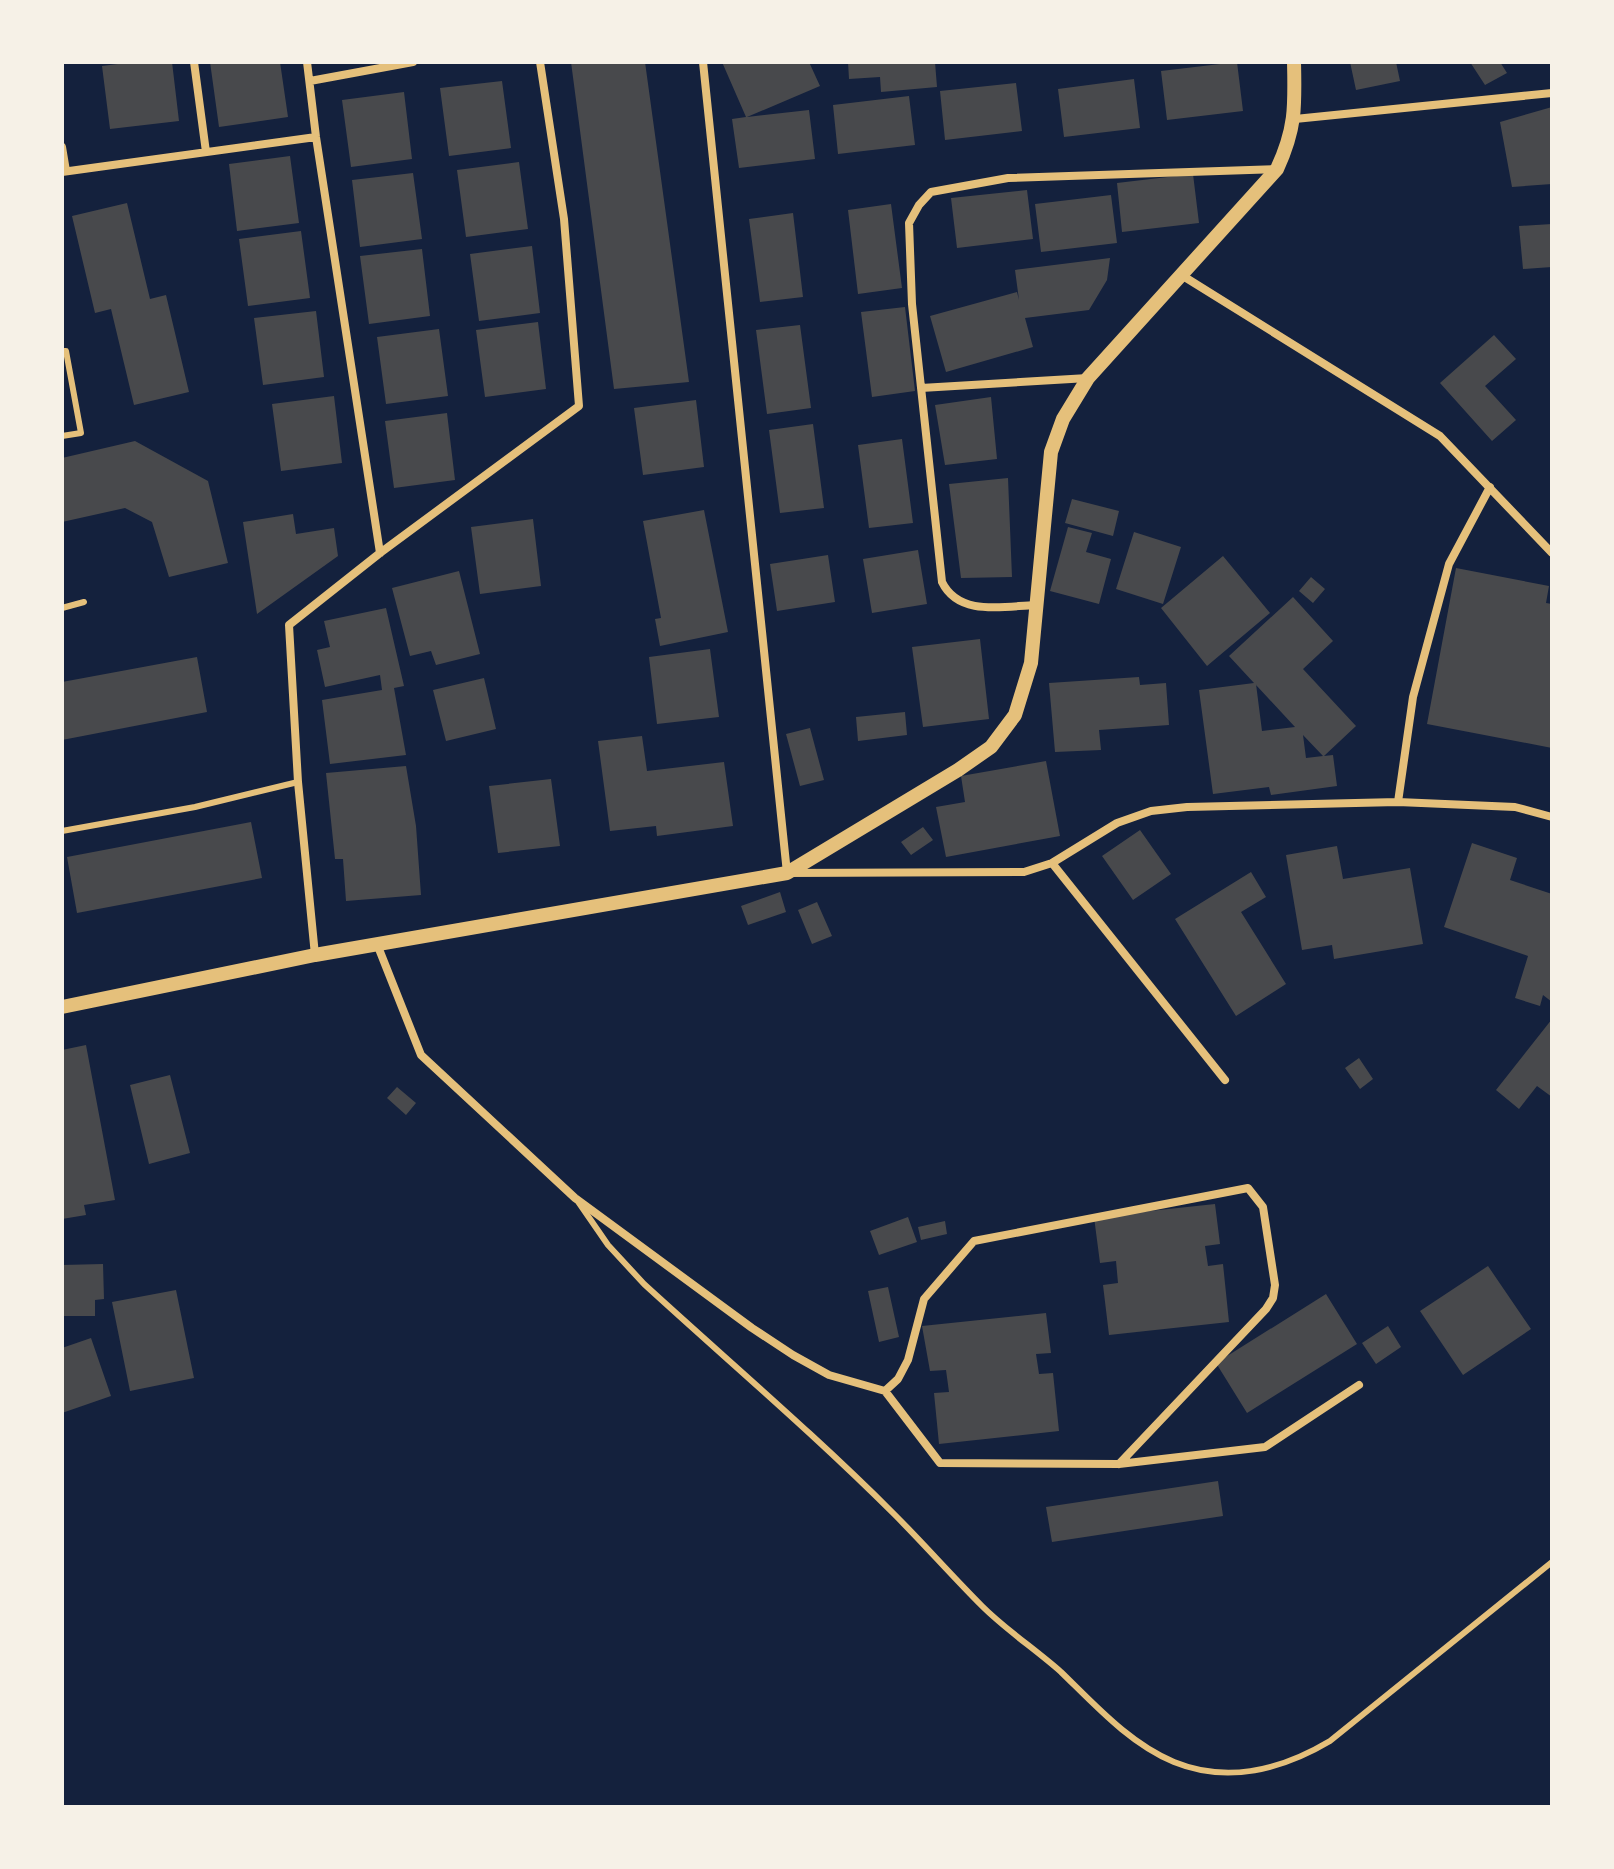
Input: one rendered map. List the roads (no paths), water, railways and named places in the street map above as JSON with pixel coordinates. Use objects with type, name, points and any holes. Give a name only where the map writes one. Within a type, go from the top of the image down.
[{"type":"street","points":[[194,62],[206,152]]},
{"type":"street","points":[[307,62],[380,553]]},
{"type":"street","points":[[310,81],[413,62]]},
{"type":"street","points":[[315,955],[298,782],[289,625],[380,553],[579,406],[564,219],[540,62]]},
{"type":"street","points":[[703,62],[787,873]]},
{"type":"street","points":[[787,873],[958,770],[991,747],[1015,715],[1031,663],[1051,452],[1063,419],[1088,378],[1277,169],[1289,144],[1295,119],[1294,62]]},
{"type":"street","points":[[1295,119],[1552,93]]},
{"type":"street","points":[[62,147],[64,172],[316,137]]},
{"type":"street","points":[[1036,605],[973,606],[954,599],[947,592],[940,572],[912,304],[909,223],[931,192],[1008,178],[1277,169]]},
{"type":"street","points":[[1183,276],[1440,436],[1552,553]]},
{"type":"street","points":[[921,388],[1088,378]]},
{"type":"street","points":[[1398,802],[1413,697],[1449,564],[1490,487]]},
{"type":"street","points":[[62,1007],[315,955],[787,873],[1024,872],[1052,863],[1117,823],[1151,811],[1187,807],[1398,802],[1515,807],[1552,817]]},
{"type":"street","points":[[1052,863],[1225,1080]]},
{"type":"street","points":[[377,944],[421,1055],[575,1198],[793,1355],[829,1375],[885,1391],[940,1463],[1119,1464],[1265,1447],[1359,1385]]},
{"type":"street","points":[[885,1391],[898,1379],[908,1360],[924,1299],[974,1241],[1248,1188],[1263,1207],[1275,1285],[1273,1298],[1119,1464]]},
{"type":"lane","points":[[62,351],[66,351],[81,433],[62,436]]},
{"type":"lane","points":[[62,608],[84,602]]},
{"type":"lane","points":[[62,831],[195,807],[298,782]]},
{"type":"lane","points":[[575,1198],[608,1245],[644,1284],[893,1513],[984,1608],[1129,1735],[1146,1748],[1176,1763],[1207,1771],[1239,1773],[1271,1768],[1302,1757],[1330,1741],[1552,1562]]}]
